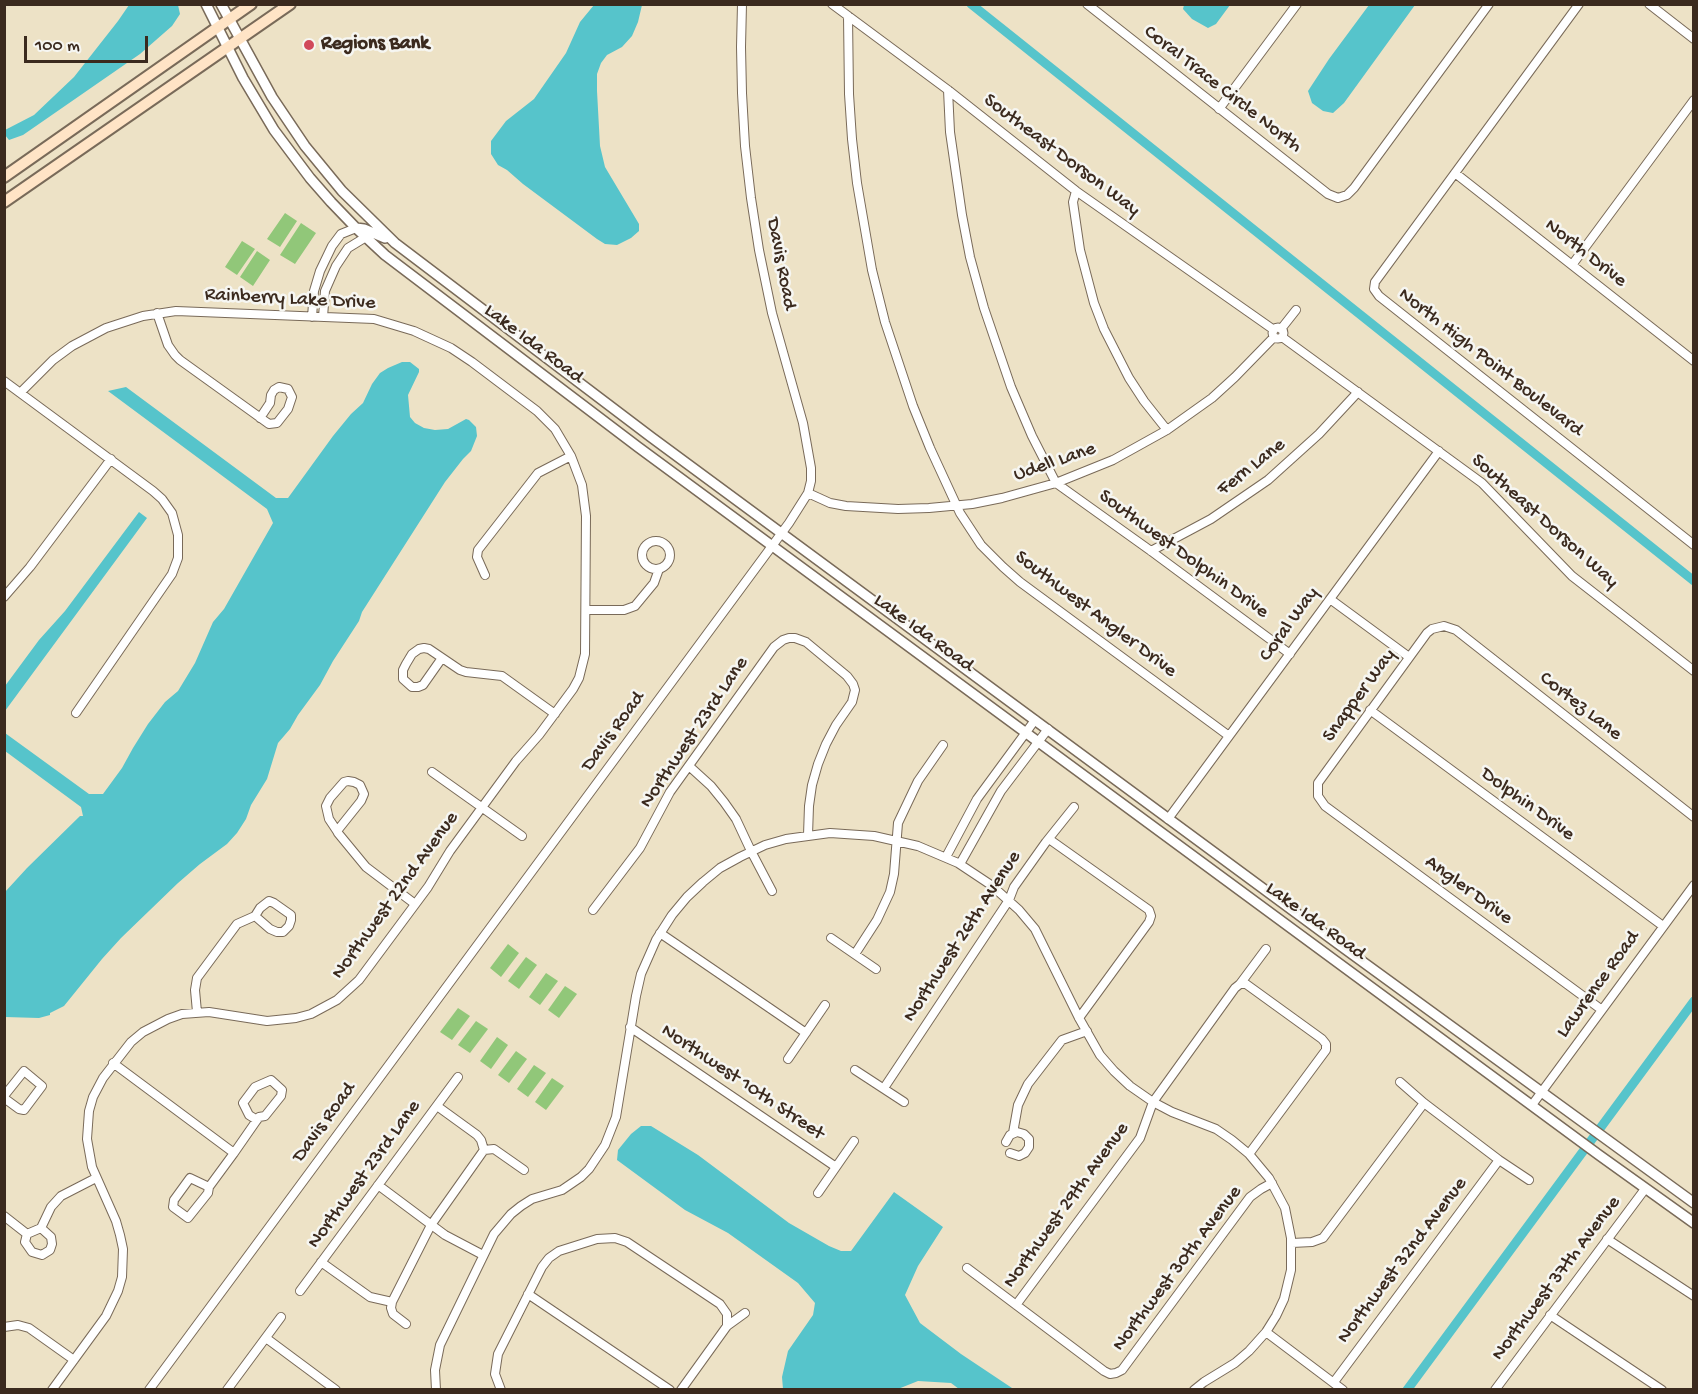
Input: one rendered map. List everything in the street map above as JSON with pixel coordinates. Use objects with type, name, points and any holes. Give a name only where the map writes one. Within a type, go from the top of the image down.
[{"type":"main road","points":[[4,177],[251,4]]},
{"type":"main road","points":[[4,202],[290,4]]},
{"type":"street","name":"Lake Ida Road","points":[[206,4],[243,78],[274,130],[310,178],[356,228],[408,273],[772,546],[1694,1223]]},
{"type":"street","name":"Lake Ida Road","points":[[221,4],[287,121],[322,168],[367,217],[395,243],[590,391],[1168,819],[1694,1203]]},
{"type":"street","name":"Davis Road","points":[[149,1389],[782,533],[808,493],[811,468],[803,423],[772,313],[751,198],[742,93],[742,4]]},
{"type":"street","name":"Southeast Dorson Way","points":[[832,4],[948,90],[1076,191],[1278,333],[1486,487],[1572,576],[1694,671]]},
{"type":"street","points":[[1219,109],[1296,4]]},
{"type":"street","name":"Coral Trace Circle North","points":[[1093,6],[1219,109],[1328,194],[1338,198],[1347,195],[1354,188],[1489,4]]},
{"type":"street","name":"North High Point Boulevard","points":[[1579,4],[1375,282],[1374,289],[1379,296],[1694,545]]},
{"type":"street","points":[[1649,4],[1694,39]]},
{"type":"street","name":"Southwest Angler Drive","points":[[848,16],[852,139],[858,194],[872,270],[885,322],[913,406],[957,506],[972,532],[1002,567],[1229,736]]},
{"type":"street","points":[[948,90],[950,132],[962,215],[970,257],[984,308],[1011,387],[1056,483]]},
{"type":"street","points":[[1572,265],[1694,100]]},
{"type":"street","name":"North Drive","points":[[1455,173],[1691,359]]},
{"type":"street","points":[[1076,191],[1073,202],[1080,250],[1094,303],[1129,378],[1167,430]]},
{"type":"street","points":[[312,316],[314,291],[320,271],[332,246],[341,234],[356,228],[371,231],[395,243]]},
{"type":"street","points":[[323,317],[325,291],[336,266],[348,248],[366,237]]},
{"type":"street","name":"Udell Lane","points":[[808,493],[846,506],[908,509],[957,506],[1002,498],[1056,483],[1113,460],[1167,430],[1203,404],[1258,356],[1296,310]]},
{"type":"street","name":"Rainberry Lake Drive","points":[[20,393],[53,360],[72,346],[106,328],[157,313],[176,311],[374,319],[414,331],[451,348],[472,362],[537,411],[555,429],[572,456]]},
{"type":"street","points":[[157,313],[168,345],[175,355],[260,418],[269,424],[278,423],[288,409],[292,397],[288,389],[283,387],[274,390],[270,403],[260,418]]},
{"type":"street","points":[[1691,359],[1694,349]]},
{"type":"street","points":[[4,381],[153,491],[172,513],[176,524],[179,546],[178,558],[172,574],[76,713]]},
{"type":"street","points":[[560,388],[574,393],[590,391]]},
{"type":"street","name":"Fern Lane","points":[[1151,551],[1211,519],[1268,480],[1319,434],[1358,392]]},
{"type":"street","name":"Coral Way","points":[[1168,819],[1439,452]]},
{"type":"street","points":[[485,575],[477,557],[478,550],[533,478],[543,470],[572,456]]},
{"type":"street","name":"Northwest 22nd Avenue","points":[[52,1389],[106,1317],[116,1298],[122,1277],[123,1256],[120,1235],[88,1153],[87,1125],[93,1097],[113,1064],[143,1032],[168,1018],[196,1012],[224,1013],[252,1020],[282,1021],[324,1008],[348,991],[415,904],[450,851],[516,761],[539,735],[573,689],[583,666],[585,654],[586,610],[585,507],[582,485],[572,456]]},
{"type":"street","points":[[4,597],[30,567],[111,459]]},
{"type":"street","name":"Southwest Dolphin Drive","points":[[1056,483],[1290,654]]},
{"type":"street","points":[[586,610],[624,610],[635,606],[654,583],[659,569]]},
{"type":"street","points":[[1330,599],[1409,657]]},
{"type":"street","name":"Snapper Way","points":[[1318,796],[1318,783],[1321,778],[1409,657],[1427,633],[1444,626]]},
{"type":"street","name":"Cortez Lane","points":[[1444,626],[1456,630],[1694,817]]},
{"type":"street","name":"Northwest 23rd Lane","points":[[593,910],[640,848],[670,792],[774,647],[789,638],[806,642],[847,676],[853,684],[852,702],[831,734],[812,784],[808,835]]},
{"type":"street","points":[[442,658],[423,685],[412,687],[403,679],[403,670],[412,654],[419,649],[429,649],[466,672],[502,676],[555,714]]},
{"type":"street","name":"Dolphin Drive","points":[[1370,710],[1663,926]]},
{"type":"street","points":[[946,857],[978,799],[1035,720]]},
{"type":"street","points":[[960,864],[1001,791],[1048,729]]},
{"type":"street","points":[[855,954],[885,903],[894,874],[898,823],[918,781],[943,746]]},
{"type":"street","points":[[689,766],[711,786],[736,819],[772,891]]},
{"type":"street","points":[[432,772],[522,836]]},
{"type":"street","points":[[337,831],[364,794],[360,785],[354,782],[344,782],[330,798],[326,806],[329,819],[337,831],[366,867],[415,904]]},
{"type":"street","name":"Angler Drive","points":[[1318,796],[1325,806],[1602,1010]]},
{"type":"street","name":"Northwest 26th Avenue","points":[[884,1088],[1009,900],[1014,886],[1074,807]]},
{"type":"street","points":[[436,1389],[435,1370],[440,1345],[494,1234],[511,1214],[532,1199],[562,1190],[572,1184],[589,1169],[605,1145],[615,1117],[641,974],[660,933],[687,897],[720,868],[750,851],[786,839],[830,833],[853,833],[918,846],[960,864],[992,885],[1035,929],[1079,1018],[1100,1055],[1114,1071],[1153,1102],[1216,1130],[1232,1140],[1249,1154],[1272,1183],[1285,1208],[1292,1243],[1291,1270],[1284,1299],[1266,1332],[1249,1351],[1235,1363],[1194,1389]]},
{"type":"street","points":[[1049,839],[1149,910],[1151,916],[1149,922],[1079,1018]]},
{"type":"street","name":"Lawrence Road","points":[[1532,1105],[1694,885]]},
{"type":"street","points":[[196,1012],[197,978],[237,924],[255,916],[260,908],[269,901],[291,915],[291,920],[283,932],[277,932],[255,916]]},
{"type":"street","points":[[660,933],[806,1033]]},
{"type":"street","points":[[831,938],[876,969]]},
{"type":"street","name":"Northwest 29th Avenue","points":[[1016,1305],[1140,1138],[1153,1102],[1266,949]]},
{"type":"street","points":[[1240,984],[1246,984],[1326,1044],[1326,1050],[1249,1154]]},
{"type":"street","points":[[788,1059],[825,1005]]},
{"type":"street","name":"Northwest 10th Street","points":[[630,1027],[836,1167]]},
{"type":"street","points":[[1006,1142],[1013,1133],[1018,1106],[1028,1084],[1062,1041],[1087,1031]]},
{"type":"street","points":[[113,1064],[234,1153]]},
{"type":"street","points":[[855,1070],[904,1102]]},
{"type":"street","points":[[24,1071],[42,1086],[24,1110],[19,1109],[4,1097],[24,1071]]},
{"type":"street","name":"Northwest 23rd Lane","points":[[300,1292],[458,1077]]},
{"type":"street","points":[[209,1187],[190,1178],[174,1200],[173,1207],[188,1218],[208,1193],[209,1187],[234,1153],[257,1120],[259,1117],[265,1116],[281,1096],[282,1090],[271,1080],[255,1087],[243,1103],[249,1115],[257,1120]]},
{"type":"street","points":[[1400,1082],[1499,1160],[1529,1180]]},
{"type":"street","points":[[1292,1243],[1312,1242],[1323,1238],[1424,1103]]},
{"type":"street","points":[[436,1106],[477,1135],[484,1150]]},
{"type":"street","points":[[1010,1153],[1022,1155],[1029,1147],[1029,1139],[1024,1134],[1013,1133]]},
{"type":"street","name":"Northwest 10th Street","points":[[818,1193],[854,1141]]},
{"type":"street","points":[[406,1324],[393,1314],[392,1302],[431,1225],[484,1150],[494,1149],[524,1170]]},
{"type":"street","name":"Northwest 32nd Avenue","points":[[1334,1382],[1499,1160]]},
{"type":"street","points":[[27,1234],[41,1228],[51,1206],[61,1196],[96,1178]]},
{"type":"street","name":"Northwest 30th Avenue","points":[[1016,1305],[1104,1371],[1110,1374],[1116,1373],[1122,1370],[1250,1197],[1272,1183]]},
{"type":"street","points":[[378,1185],[452,1239],[483,1255]]},
{"type":"street","name":"Northwest 37th Avenue","points":[[1495,1389],[1645,1189]]},
{"type":"street","points":[[4,1216],[27,1234]]},
{"type":"street","points":[[27,1234],[25,1242],[32,1252],[42,1256],[50,1250],[52,1245],[51,1237],[41,1228]]},
{"type":"street","points":[[501,1389],[495,1374],[496,1361],[542,1267],[554,1254],[603,1238],[615,1238],[627,1242],[720,1304],[727,1314],[727,1326]]},
{"type":"street","points":[[1607,1239],[1694,1296]]},
{"type":"street","points":[[321,1262],[370,1297],[392,1302]]},
{"type":"street","points":[[967,1268],[1016,1305]]},
{"type":"street","points":[[528,1294],[670,1389]]},
{"type":"street","points":[[681,1389],[727,1326],[745,1313]]},
{"type":"street","points":[[1550,1315],[1662,1389]]},
{"type":"street","points":[[227,1389],[281,1317]]},
{"type":"street","points":[[4,1327],[18,1325],[29,1328],[74,1360]]},
{"type":"street","points":[[1266,1332],[1343,1389]]},
{"type":"street","points":[[266,1338],[336,1389]]},
{"type":"green space","points":[[285,213],[297,221],[280,247],[267,239]]},
{"type":"green space","points":[[301,223],[316,233],[295,264],[280,255]]},
{"type":"green space","points":[[242,241],[255,249],[237,275],[225,267]]},
{"type":"green space","points":[[257,251],[270,260],[253,286],[240,277]]},
{"type":"green space","points":[[508,944],[519,953],[501,977],[490,968]]},
{"type":"green space","points":[[526,957],[537,965],[519,989],[508,981]]},
{"type":"green space","points":[[546,973],[558,981],[540,1005],[529,997]]},
{"type":"green space","points":[[565,986],[577,994],[559,1018],[548,1010]]},
{"type":"green space","points":[[458,1008],[470,1016],[452,1040],[440,1032]]},
{"type":"green space","points":[[476,1021],[488,1029],[470,1053],[458,1045]]},
{"type":"green space","points":[[497,1037],[508,1045],[491,1069],[480,1061]]},
{"type":"green space","points":[[516,1051],[527,1059],[509,1083],[498,1075]]},
{"type":"green space","points":[[534,1065],[546,1073],[528,1097],[517,1089]]},
{"type":"green space","points":[[552,1078],[564,1086],[546,1110],[535,1102]]},
{"type":"water","points":[[1184,4],[1230,5],[1216,24],[1208,28],[1192,19],[1183,9]]},
{"type":"water","points":[[129,5],[178,5],[180,14],[172,26],[140,54],[23,135],[9,140],[5,135],[5,130],[34,115],[74,77]]},
{"type":"water","points":[[594,5],[642,5],[632,36],[622,47],[607,55],[597,74],[600,146],[605,167],[639,224],[639,231],[617,245],[605,244],[597,239],[498,165],[491,154],[491,141],[506,121],[534,99],[566,53],[580,22]]},
{"type":"water","points":[[1369,5],[1415,5],[1344,103],[1333,113],[1323,111],[1312,103],[1308,91]]},
{"type":"water","points":[[402,362],[410,362],[419,369],[408,395],[410,417],[424,428],[435,430],[448,429],[466,419],[469,420],[476,427],[477,436],[471,451],[445,482],[362,612],[359,621],[320,685],[278,743],[267,779],[237,833],[227,844],[178,883],[121,938],[64,1006],[50,1015],[39,1018],[5,1017],[5,892],[80,816],[83,816],[81,807],[5,751],[5,733],[89,794],[103,794],[122,768],[148,724],[165,702],[178,691],[195,663],[213,622],[224,609],[273,523],[267,509],[108,391],[126,387],[276,498],[288,498],[333,436],[363,403],[380,373]]},
{"type":"water","points":[[139,512],[147,518],[5,711],[5,686]]},
{"type":"water","points":[[641,1126],[651,1126],[698,1155],[789,1223],[841,1251],[851,1251],[894,1192],[943,1227],[918,1266],[905,1295],[920,1323],[1012,1388],[1019,1389],[959,1389],[951,1383],[918,1381],[898,1389],[783,1389],[782,1377],[788,1351],[813,1315],[815,1303],[798,1283],[728,1233],[685,1210],[617,1160],[618,1150]]},
{"type":"waterway","points":[[971,4],[1694,581]]},
{"type":"waterway","points":[[1407,1390],[1694,1001]]},
{"type":"place","name":"Regions Bank","points":[[309,45]]}]
